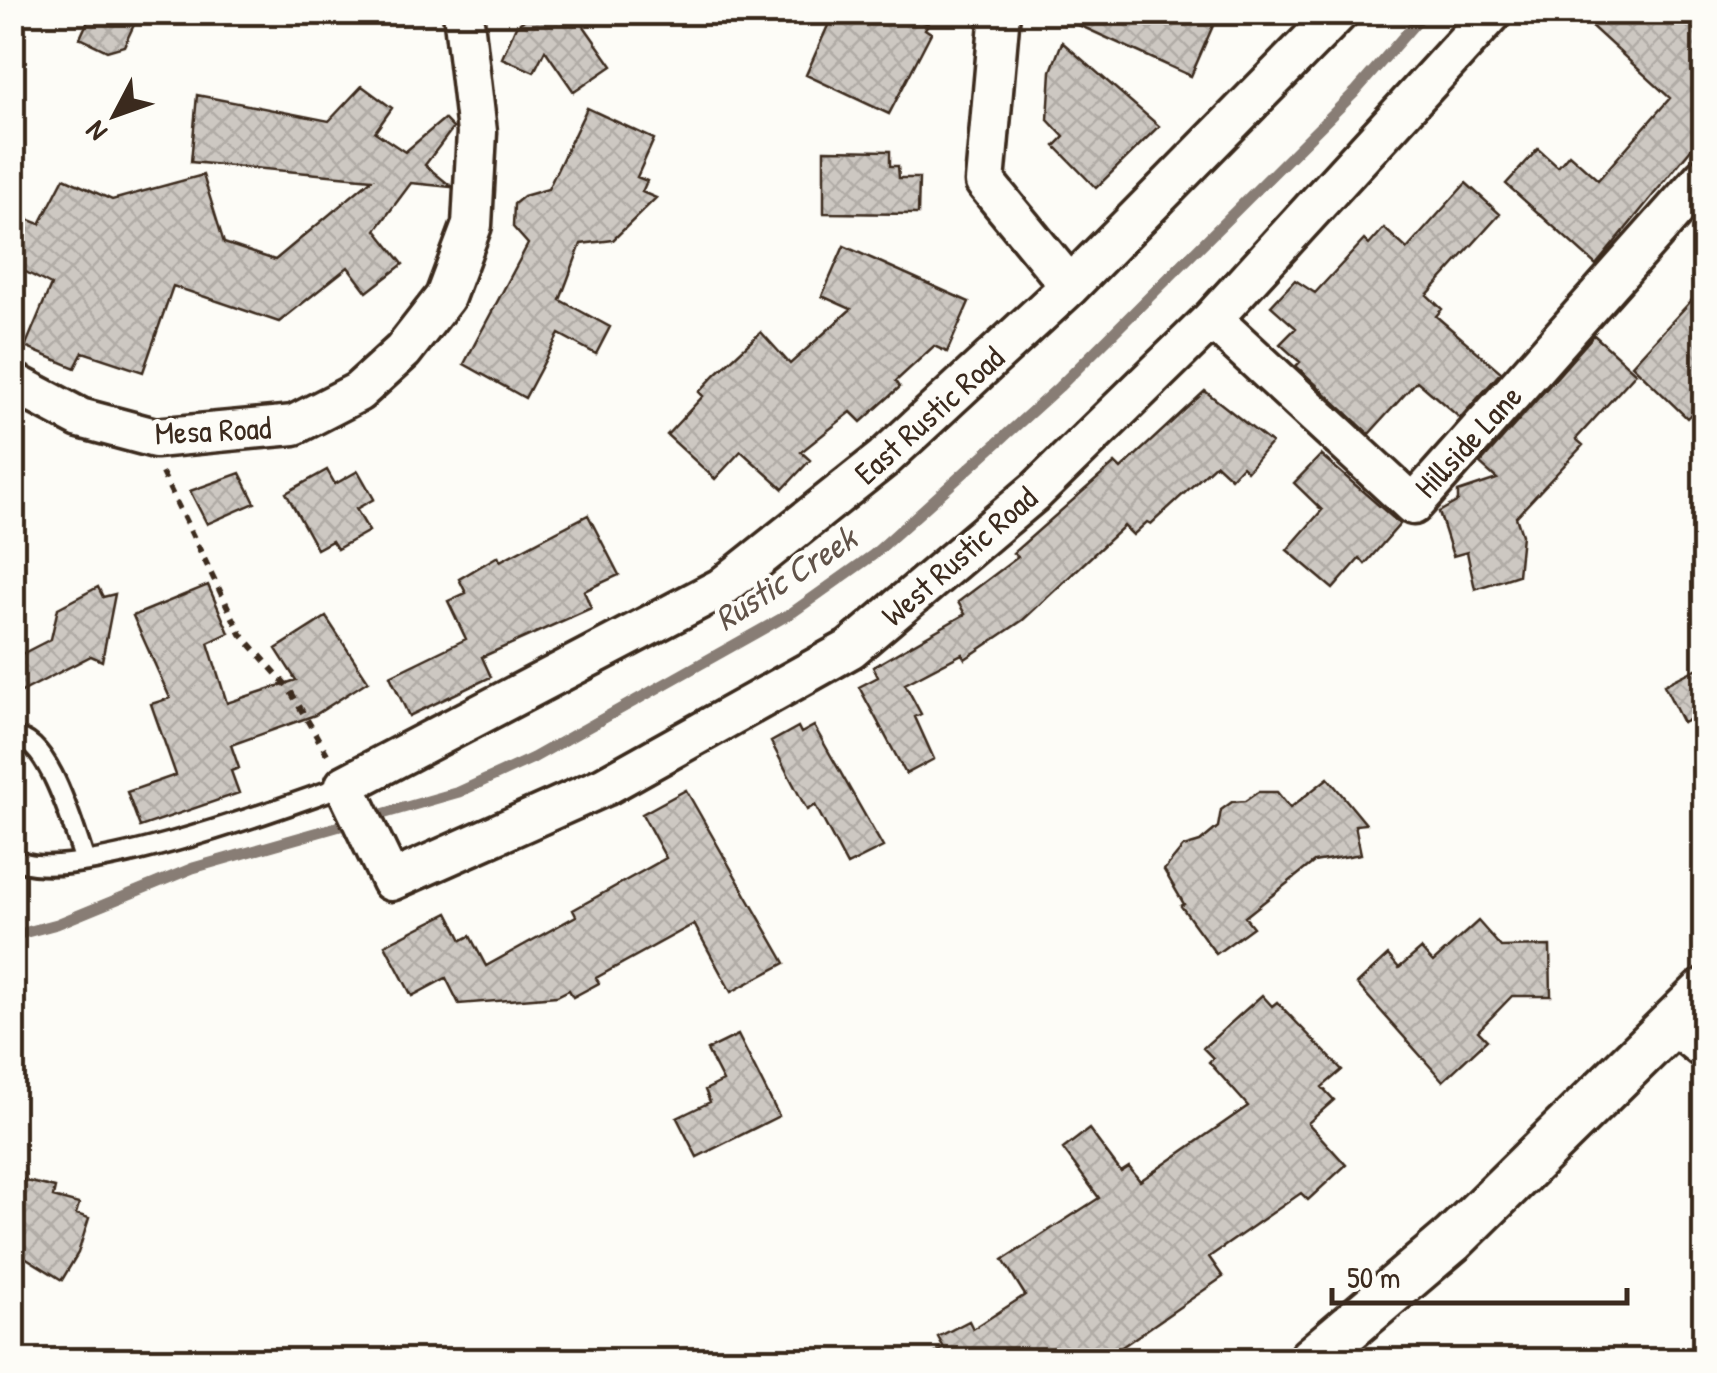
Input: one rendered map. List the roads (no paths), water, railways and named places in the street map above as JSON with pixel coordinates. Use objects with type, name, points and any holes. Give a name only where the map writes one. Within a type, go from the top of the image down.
[{"type":"street","name":"Mesa Road","points":[[12,382],[80,418],[144,435],[229,434],[294,425],[358,392],[403,351],[445,297],[472,225],[478,132],[462,12]]},
{"type":"street","points":[[1000,12],[984,182],[1070,286]]},
{"type":"street","name":"East Rustic Road","points":[[359,813],[721,588],[884,458],[1070,286],[1339,12]]},
{"type":"street","name":"West Rustic Road","points":[[359,813],[392,881],[605,786],[850,649],[1036,491],[1212,319],[1494,12]]},
{"type":"street","name":"Hillside Lane","points":[[1212,319],[1413,506],[1704,177]]},
{"type":"street","points":[[1311,1360],[1689,1037],[1704,992]]},
{"type":"lane","points":[[12,739],[26,738],[35,744],[52,773],[85,861]]},
{"type":"lane","points":[[12,856],[34,868],[187,839],[359,813]]},
{"type":"waterway","name":"Rustic Creek","points":[[12,936],[57,924],[193,868],[459,792],[533,758],[793,612],[873,555],[1059,387],[1355,92],[1425,12]]}]
